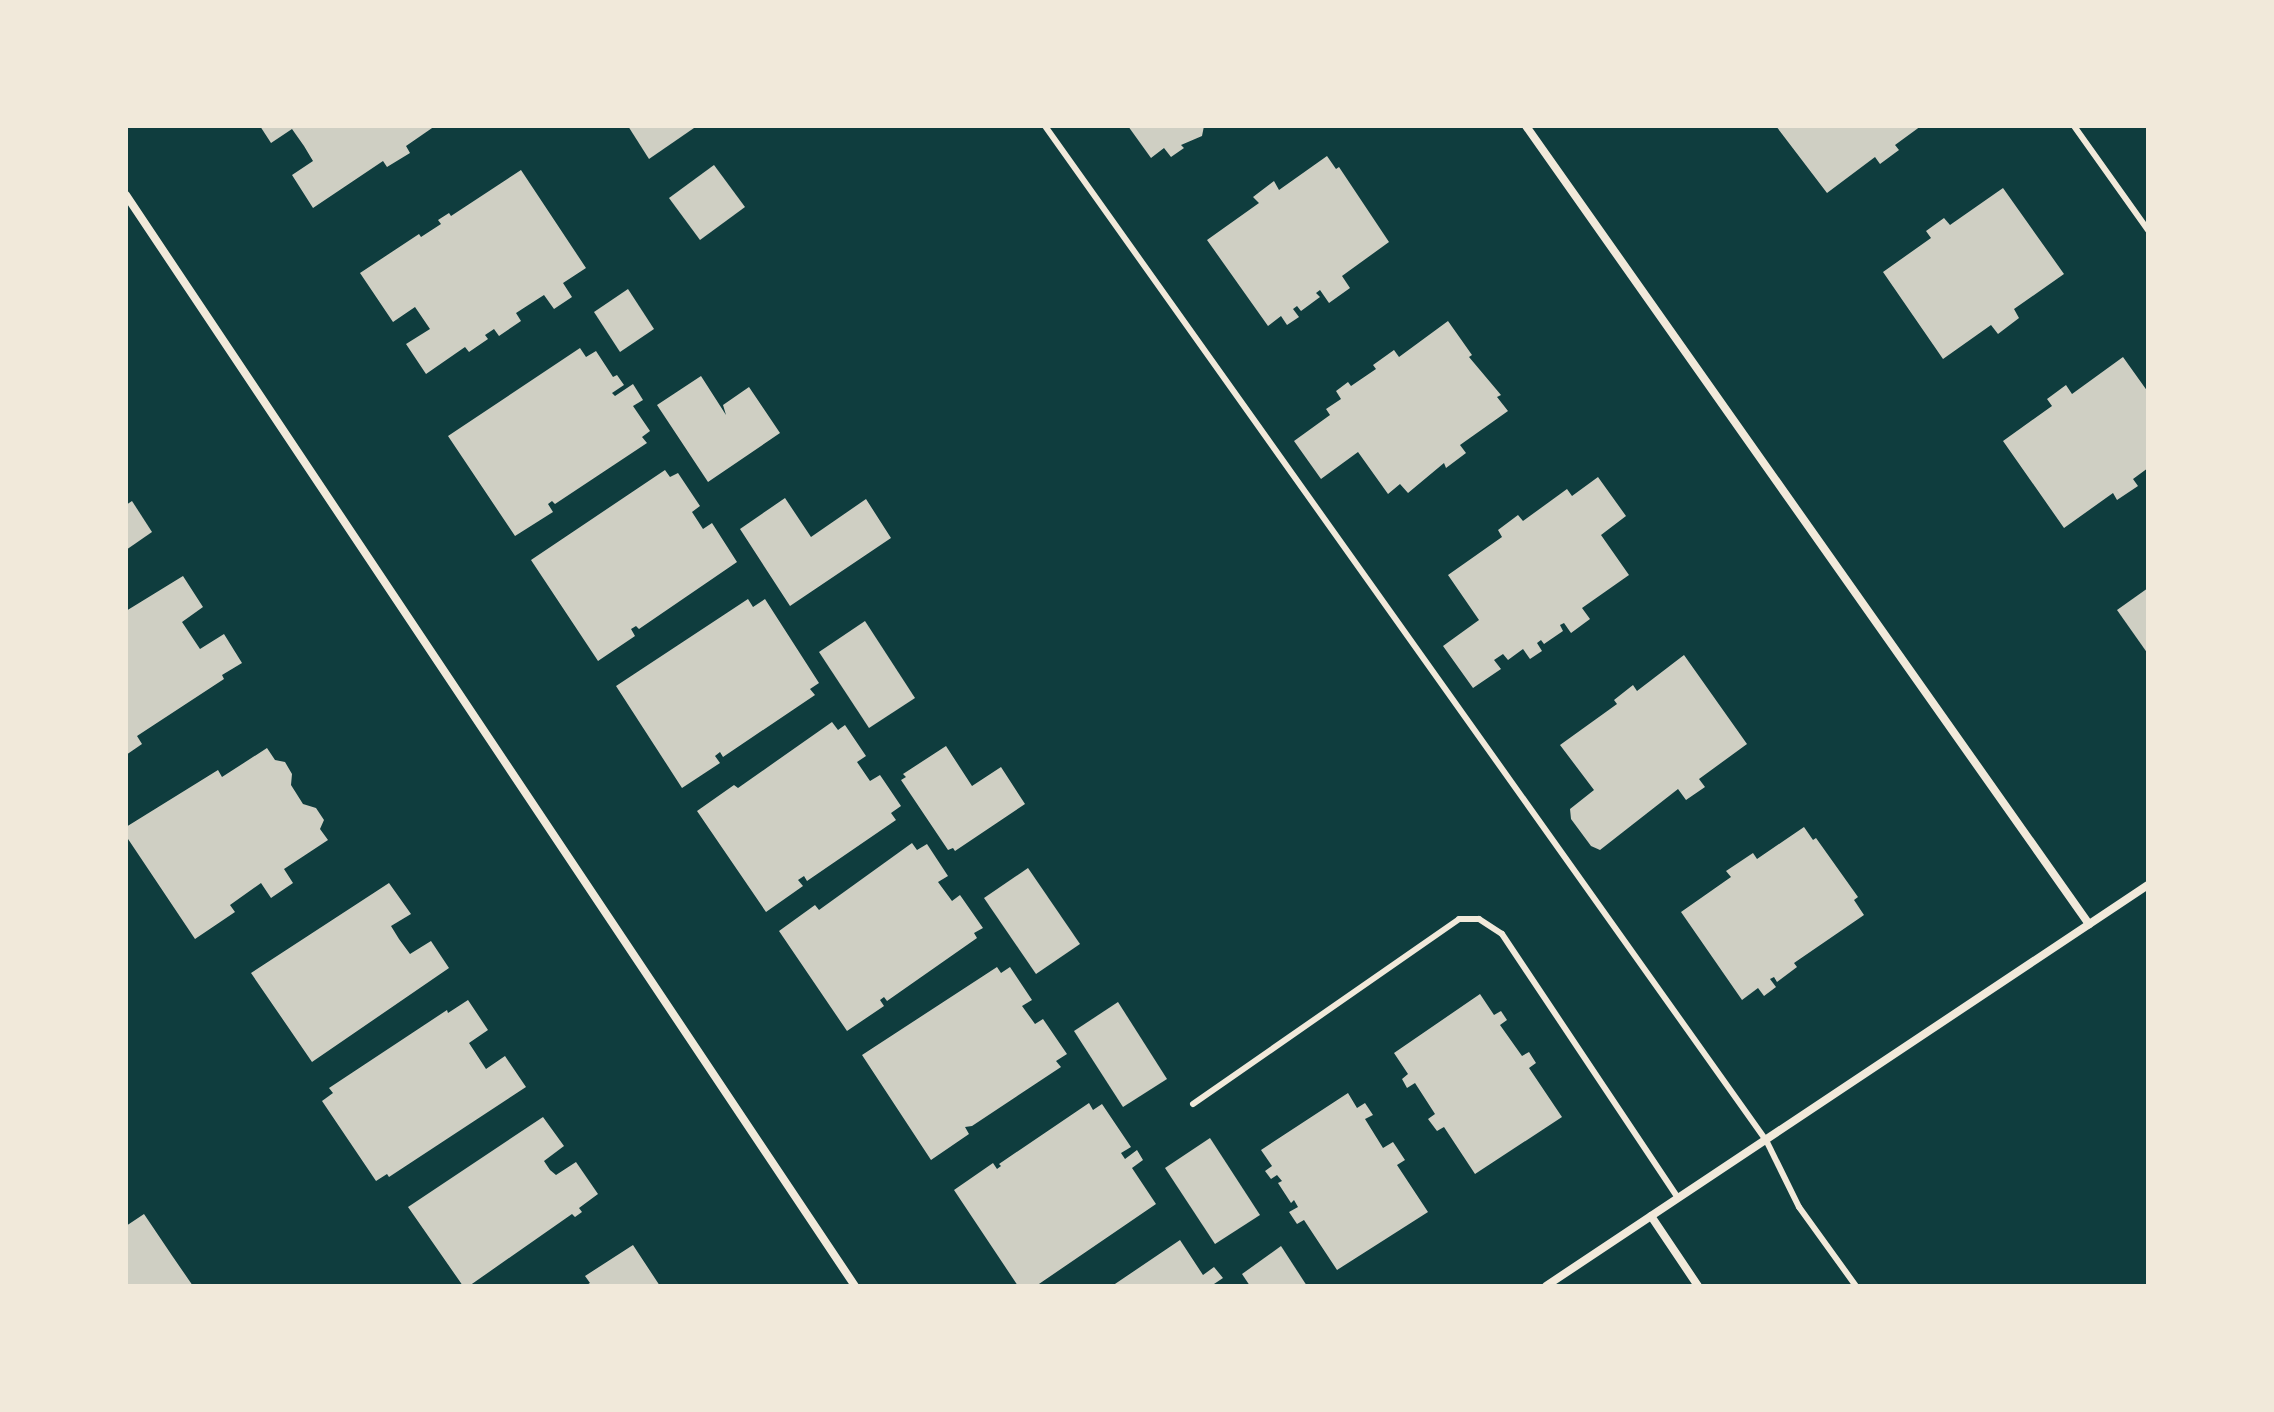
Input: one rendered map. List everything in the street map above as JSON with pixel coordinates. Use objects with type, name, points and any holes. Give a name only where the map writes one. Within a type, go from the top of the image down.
[{"type":"street","points":[[1526,126],[2089,924]]},
{"type":"street","points":[[126,195],[855,1286]]},
{"type":"street","points":[[1546,1286],[2148,885]]},
{"type":"street","points":[[1651,1216],[1698,1286]]},
{"type":"lane","points":[[1045,126],[1766,1140],[1799,1207],[1856,1286]]},
{"type":"lane","points":[[2074,126],[2148,230]]},
{"type":"lane","points":[[1193,1104],[1459,919],[1479,919],[1502,934],[1678,1198]]},
{"type":"building","points":[[260,126],[435,126],[406,146],[410,153],[387,167],[383,161],[313,208],[292,175],[313,161],[304,146],[292,129],[271,143]]},
{"type":"building","points":[[628,126],[693,126],[694,128],[649,159]]},
{"type":"building","points":[[1128,126],[1204,126],[1202,136],[1181,145],[1184,148],[1171,157],[1164,148],[1151,158]]},
{"type":"building","points":[[1776,126],[1921,126],[1895,145],[1899,150],[1880,164],[1875,157],[1827,193]]},
{"type":"building","points":[[1327,156],[1336,169],[1339,167],[1389,242],[1342,276],[1350,288],[1329,303],[1320,290],[1316,293],[1320,297],[1301,311],[1297,306],[1293,309],[1299,317],[1287,325],[1281,316],[1268,326],[1207,240],[1259,203],[1253,197],[1274,181],[1279,190]]},
{"type":"building","points":[[714,165],[745,207],[700,240],[669,198]]},
{"type":"building","points":[[521,170],[586,268],[563,283],[572,297],[554,309],[544,295],[516,313],[521,321],[499,336],[494,329],[485,335],[488,339],[469,352],[465,347],[426,374],[406,344],[430,329],[415,307],[393,322],[360,273],[419,234],[421,237],[441,224],[438,220],[449,213],[451,216]]},
{"type":"building","points":[[2003,188],[2064,274],[2014,309],[2019,318],[1998,334],[1991,325],[1943,359],[1883,272],[1931,238],[1926,231],[1944,218],[1950,225]]},
{"type":"building","points":[[628,289],[654,329],[620,352],[594,312]]},
{"type":"building","points":[[1448,321],[1472,355],[1469,357],[1501,395],[1497,397],[1508,411],[1460,445],[1466,453],[1446,468],[1444,463],[1408,493],[1400,484],[1388,494],[1358,452],[1321,479],[1294,441],[1330,415],[1326,409],[1341,399],[1336,391],[1348,382],[1351,386],[1376,369],[1373,365],[1394,350],[1399,357]]},
{"type":"building","points":[[580,348],[586,357],[596,351],[613,377],[617,375],[624,385],[612,393],[615,396],[633,384],[643,400],[633,406],[650,431],[642,437],[647,443],[555,504],[552,501],[548,504],[553,512],[515,536],[448,436]]},
{"type":"building","points":[[2123,357],[2148,392],[2148,468],[2133,479],[2138,486],[2117,500],[2113,493],[2064,528],[2003,441],[2052,406],[2047,399],[2066,385],[2072,394]]},
{"type":"building","points":[[701,376],[726,415],[723,405],[749,387],[780,433],[708,482],[657,405]]},
{"type":"building","points":[[665,470],[670,477],[678,473],[700,506],[692,512],[703,529],[712,523],[737,562],[639,629],[636,626],[631,629],[635,636],[598,661],[531,560]]},
{"type":"building","points":[[1598,477],[1626,516],[1601,535],[1629,575],[1582,608],[1590,619],[1571,633],[1564,623],[1560,625],[1563,631],[1544,644],[1541,640],[1537,643],[1542,651],[1530,659],[1523,649],[1508,660],[1503,654],[1494,660],[1501,669],[1473,688],[1443,646],[1479,620],[1448,575],[1502,537],[1498,530],[1518,515],[1523,521],[1567,489],[1572,496]]},
{"type":"building","points":[[785,498],[811,537],[866,499],[891,538],[790,606],[740,529]]},
{"type":"building","points":[[132,501],[152,532],[126,550],[126,505]]},
{"type":"building","points":[[183,576],[203,607],[182,622],[200,649],[224,634],[242,663],[222,675],[224,679],[137,736],[142,744],[126,755],[126,611]]},
{"type":"building","points":[[2148,588],[2148,654],[2117,610]]},
{"type":"building","points":[[748,599],[753,607],[765,599],[819,683],[810,689],[815,695],[723,757],[720,752],[715,756],[720,763],[682,788],[616,686]]},
{"type":"building","points":[[865,621],[915,698],[869,728],[819,652]]},
{"type":"building","points":[[1684,655],[1747,744],[1699,779],[1705,787],[1686,800],[1678,789],[1600,850],[1591,846],[1571,819],[1570,809],[1594,790],[1560,745],[1617,704],[1614,700],[1633,685],[1637,691]]},
{"type":"building","points":[[832,722],[838,730],[845,725],[866,756],[857,762],[870,781],[880,775],[901,806],[891,813],[896,820],[807,881],[804,876],[798,880],[803,886],[766,912],[697,811],[734,785],[738,788]]},
{"type":"building","points":[[946,746],[972,786],[1001,767],[1025,804],[955,851],[953,848],[948,850],[901,780],[906,777],[903,774]]},
{"type":"building","points":[[267,748],[275,760],[285,762],[292,774],[291,785],[303,804],[316,808],[324,820],[320,829],[328,840],[284,869],[293,883],[271,898],[261,883],[230,905],[235,912],[195,939],[126,836],[126,827],[218,770],[222,777]]},
{"type":"building","points":[[1804,827],[1813,840],[1816,838],[1858,897],[1854,900],[1864,915],[1794,963],[1797,967],[1777,982],[1774,977],[1770,979],[1776,987],[1764,996],[1758,988],[1742,1000],[1681,912],[1731,877],[1726,871],[1753,853],[1757,859]]},
{"type":"building","points":[[912,843],[917,850],[927,844],[948,876],[938,882],[952,901],[960,895],[983,928],[974,933],[977,938],[887,1001],[884,997],[880,1000],[884,1006],[847,1031],[779,931],[815,905],[819,910]]},
{"type":"building","points":[[1028,868],[1080,944],[1036,974],[984,898]]},
{"type":"building","points":[[389,883],[411,914],[391,926],[399,939],[410,954],[431,941],[449,968],[312,1062],[251,973]]},
{"type":"building","points":[[997,967],[1001,973],[1010,967],[1032,1000],[1022,1006],[1035,1024],[1043,1019],[1067,1054],[1056,1061],[1061,1067],[972,1126],[965,1127],[969,1134],[931,1160],[862,1055]]},
{"type":"building","points":[[1480,994],[1494,1015],[1501,1011],[1507,1020],[1500,1025],[1522,1056],[1529,1052],[1536,1063],[1529,1068],[1562,1117],[1475,1174],[1444,1127],[1437,1131],[1428,1119],[1435,1114],[1415,1083],[1407,1088],[1402,1079],[1408,1074],[1394,1053]]},
{"type":"building","points":[[468,1000],[488,1030],[469,1043],[486,1069],[505,1056],[526,1087],[389,1177],[387,1174],[376,1181],[322,1101],[333,1093],[329,1088],[447,1010],[448,1013]]},
{"type":"building","points":[[1118,1002],[1167,1079],[1123,1107],[1074,1031]]},
{"type":"building","points":[[1348,1093],[1357,1108],[1365,1103],[1373,1115],[1365,1119],[1383,1148],[1393,1142],[1405,1160],[1397,1165],[1428,1212],[1337,1270],[1304,1220],[1297,1224],[1289,1212],[1298,1207],[1294,1200],[1291,1203],[1278,1183],[1282,1181],[1277,1175],[1271,1179],[1265,1171],[1272,1166],[1261,1150]]},
{"type":"building","points":[[1089,1103],[1093,1110],[1102,1104],[1131,1147],[1121,1153],[1125,1159],[1137,1150],[1143,1160],[1132,1168],[1156,1204],[1036,1286],[1018,1286],[954,1190],[993,1163],[997,1169],[1001,1166],[999,1164]]},
{"type":"building","points":[[543,1117],[564,1146],[544,1161],[550,1170],[556,1175],[576,1162],[598,1194],[579,1208],[582,1212],[575,1217],[572,1214],[469,1286],[463,1286],[408,1207]]},
{"type":"building","points":[[1210,1138],[1260,1215],[1215,1244],[1165,1168]]},
{"type":"building","points":[[144,1214],[193,1286],[126,1286],[126,1226]]},
{"type":"building","points":[[1180,1240],[1203,1275],[1214,1267],[1223,1278],[1211,1286],[1112,1286]]},
{"type":"building","points":[[633,1245],[660,1286],[585,1286],[590,1283],[585,1276]]},
{"type":"building","points":[[1281,1246],[1307,1286],[1250,1286],[1242,1274]]}]
